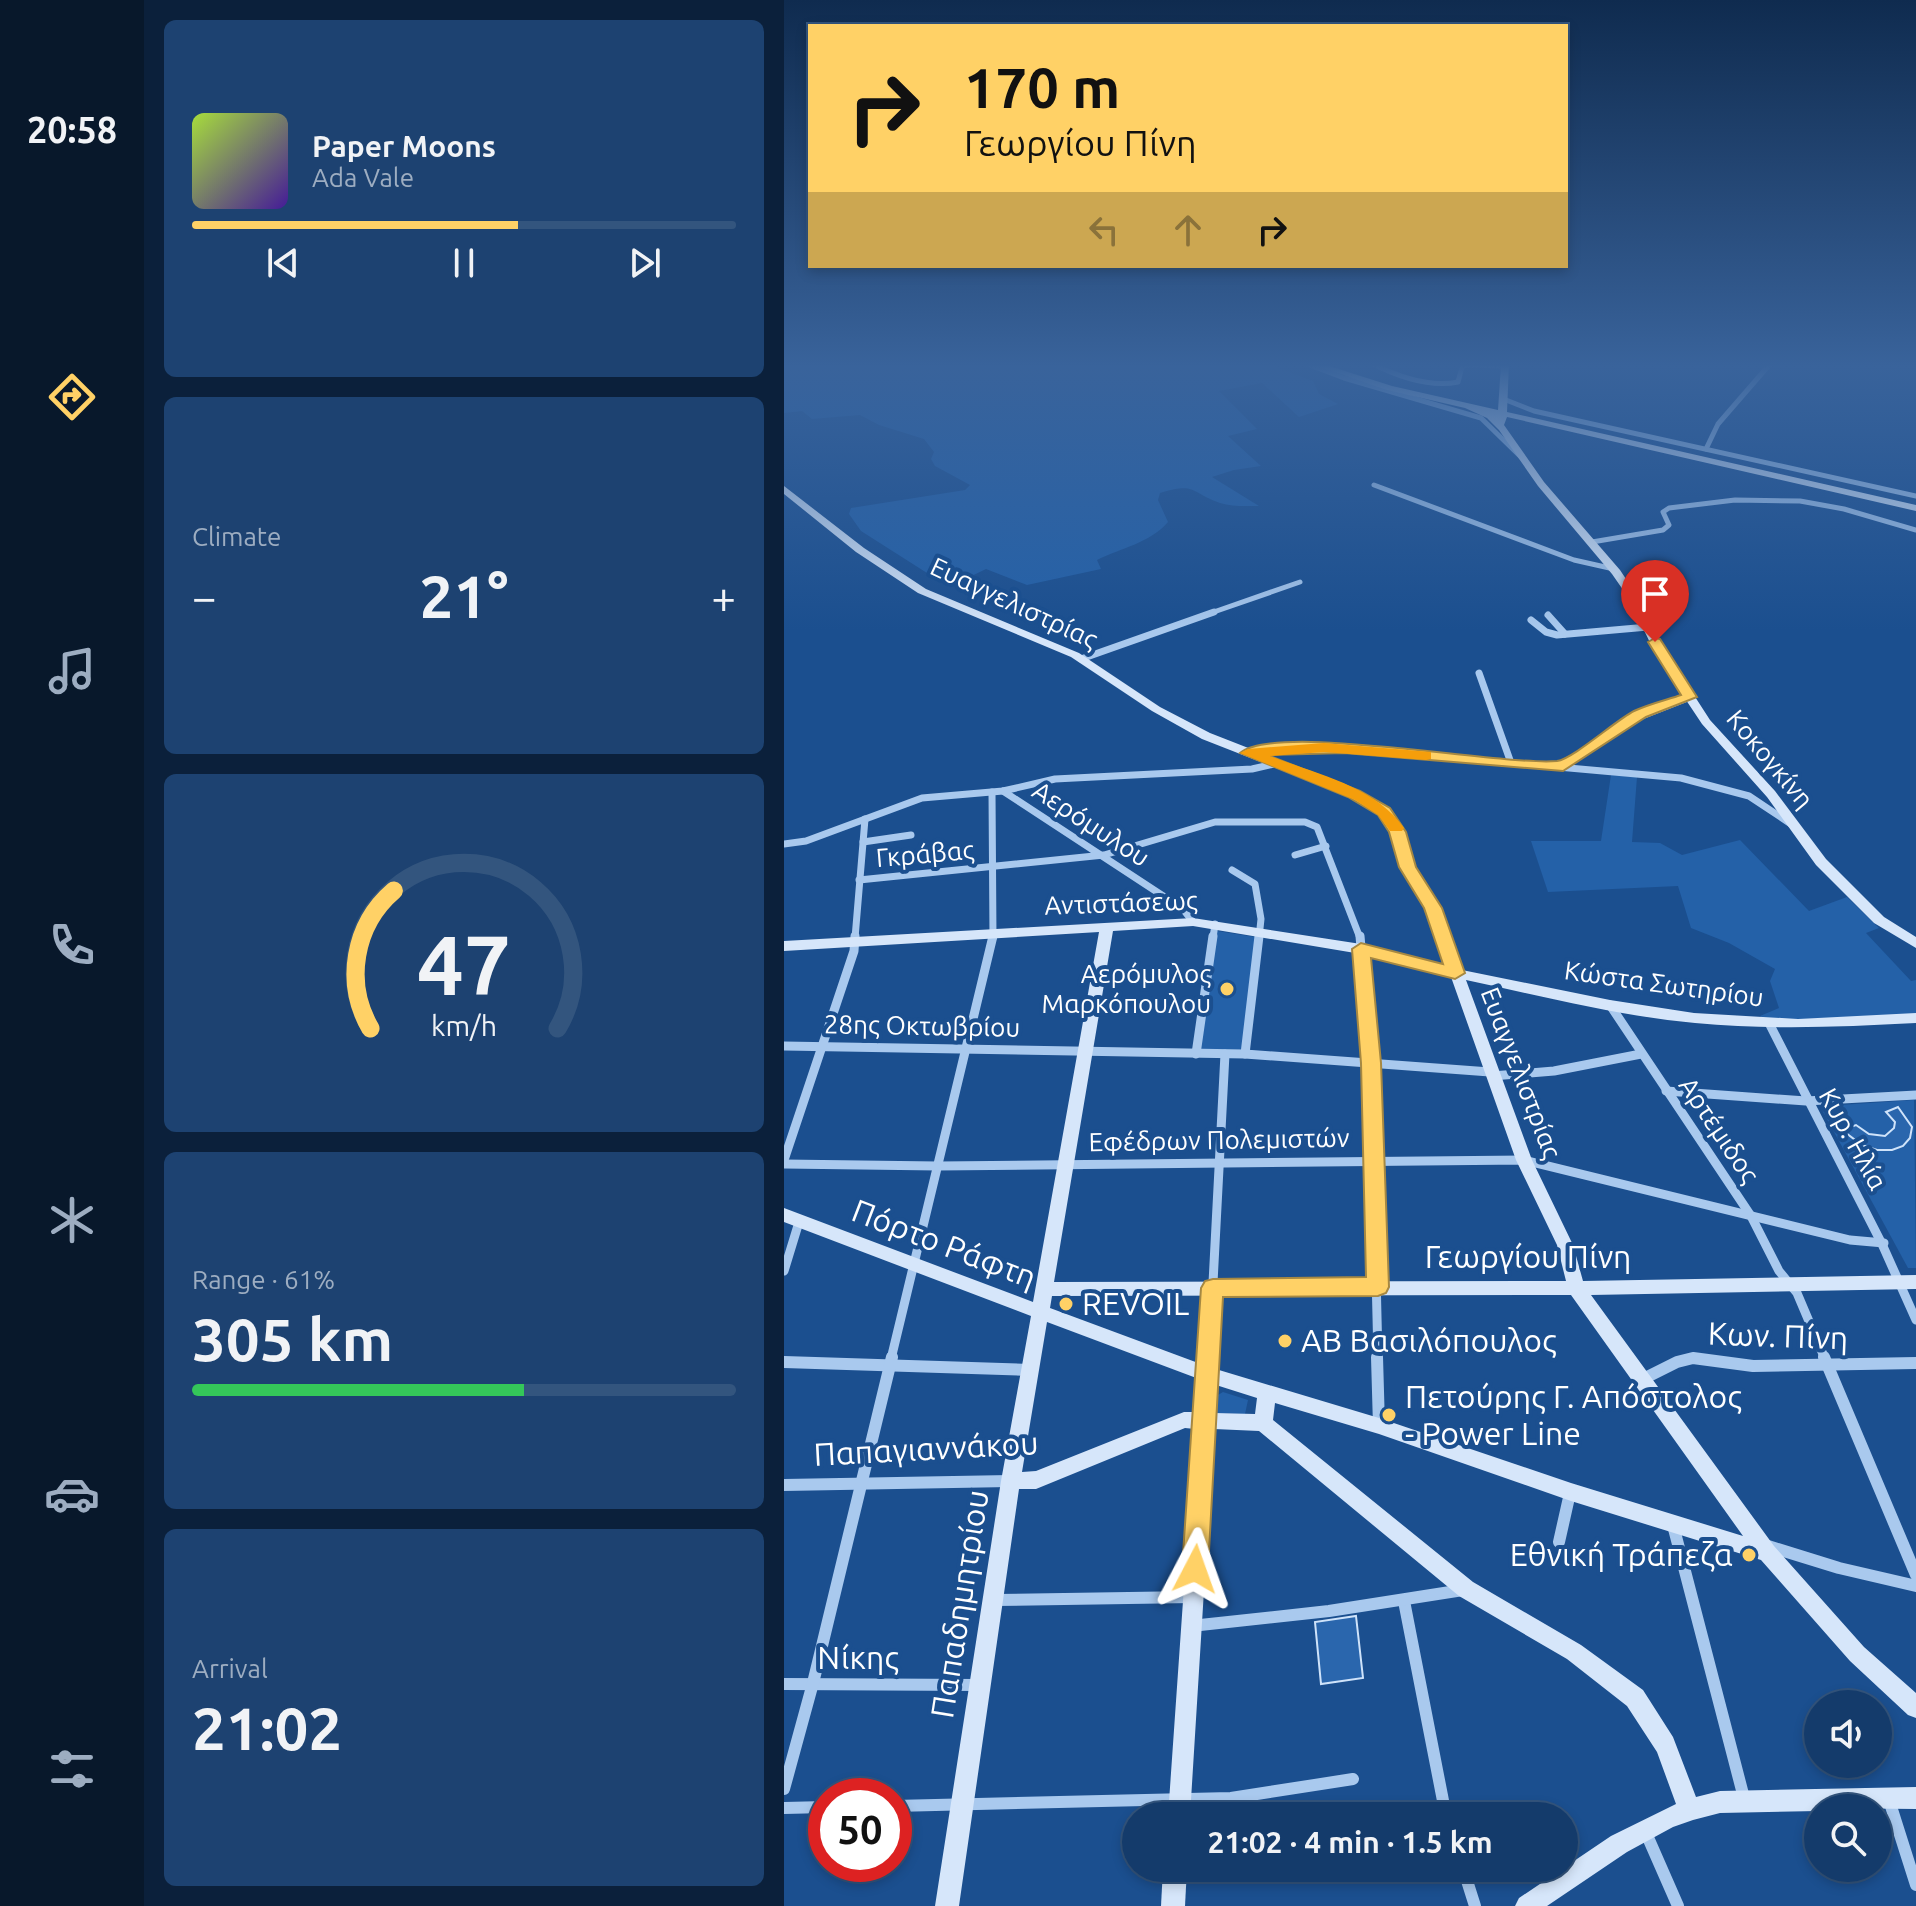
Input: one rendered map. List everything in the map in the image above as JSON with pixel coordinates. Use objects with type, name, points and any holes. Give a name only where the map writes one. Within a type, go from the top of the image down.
[{"type":"street","points":[[1517,453],[1524,460]]},
{"type":"street","name":"Κοκογκίνη","points":[[1521,453],[1628,589],[1690,697],[1721,741],[1771,794],[1821,862],[1856,900],[1879,920],[1916,943]]},
{"type":"street","points":[[1684,453],[1916,506]]},
{"type":"street","points":[[1724,453],[1916,496]]},
{"type":"street","points":[[1374,485],[1519,536],[1574,560],[1614,569]]},
{"type":"street","name":"Ευαγγελιστρίας","points":[[784,489],[850,542],[922,591],[1081,659],[1156,709],[1206,736],[1361,797],[1393,821],[1408,867],[1433,908],[1524,1160],[1560,1233],[1576,1288],[1763,1548],[1857,1654],[1916,1707]]},
{"type":"street","points":[[1592,542],[1663,530],[1669,525],[1663,512],[1669,508],[1727,499],[1785,499],[1844,509],[1916,530]]},
{"type":"street","points":[[1081,659],[1300,582]]},
{"type":"street","points":[[1548,615],[1565,634]]},
{"type":"street","points":[[1531,620],[1551,634],[1648,627]]},
{"type":"street","points":[[1479,673],[1511,763]]},
{"type":"street","points":[[1563,766],[1640,714],[1690,697]]},
{"type":"street","points":[[1248,753],[1284,748],[1344,748],[1563,766],[1709,783],[1749,796],[1795,825]]},
{"type":"street","points":[[784,844],[806,841],[922,798],[1003,791],[1055,779],[1252,769],[1274,764]]},
{"type":"street","name":"Αερόμυλου","points":[[1003,791],[1183,909],[1193,922]]},
{"type":"street","points":[[784,1789],[813,1683],[994,933],[992,792]]},
{"type":"street","points":[[784,1162],[852,958],[865,819]]},
{"type":"street","name":"Γκράβας","points":[[859,880],[1104,855],[1215,822],[1312,823],[1326,846]]},
{"type":"street","points":[[863,842],[911,835]]},
{"type":"street","points":[[1295,855],[1326,846],[1360,933],[1371,1063],[1375,1160],[1379,1426]]},
{"type":"street","points":[[1232,870],[1255,884],[1259,931],[1245,1054]]},
{"type":"street","name":"Αντιστάσεως","points":[[784,946],[1193,922],[1361,949],[1455,973]]},
{"type":"street","points":[[1196,1054],[1215,924]]},
{"type":"street","name":"Παπαδημητρίου","points":[[947,1906],[1011,1481],[1107,927]]},
{"type":"street","name":"Κώστα Σωτηρίου","points":[[1455,973],[1610,1005],[1694,1018],[1769,1023],[1916,1018]]},
{"type":"street","name":"Αρτέμιδος","points":[[1610,1005],[1751,1216],[1779,1271],[1797,1293],[1916,1575]]},
{"type":"street","name":"Κυρ. Ηλία","points":[[1769,1023],[1806,1101],[1908,1282],[1916,1320]]},
{"type":"street","name":"28ης Οκτωβρίου","points":[[784,1046],[1245,1054],[1491,1074],[1554,1071],[1641,1054]]},
{"type":"street","points":[[1179,1802],[1208,1375],[1225,1054]]},
{"type":"street","points":[[1666,1091],[1806,1101],[1916,1095]]},
{"type":"street","name":"Εφέδρων Πολεμιστών","points":[[784,1162],[938,1166],[1524,1160],[1850,1240],[1884,1243]]},
{"type":"street","points":[[784,1271],[792,1218]]},
{"type":"street","name":"Πόρτο Ράφτη","points":[[792,1218],[1208,1375],[1379,1426],[1673,1524],[1763,1548]]},
{"type":"street","name":"Γεωργίου Πίνη","points":[[1045,1289],[1576,1288],[1908,1282]]},
{"type":"street","name":"Κων. Πίνη","points":[[1643,1379],[1677,1362],[1693,1358],[1753,1366],[1916,1363]]},
{"type":"street","points":[[784,1362],[1030,1370]]},
{"type":"street","points":[[1267,1392],[1263,1423],[1466,1589],[1574,1652],[1635,1698],[1665,1745],[1689,1808]]},
{"type":"street","name":"Παπαγιαννάκου","points":[[784,1485],[1036,1480],[1184,1420],[1263,1423]]},
{"type":"street","points":[[1559,1542],[1571,1492]]},
{"type":"street","points":[[1673,1524],[1744,1802]]},
{"type":"street","points":[[1763,1548],[1916,1586]]},
{"type":"street","points":[[1190,1626],[1404,1601],[1466,1589]]},
{"type":"street","points":[[993,1600],[1193,1597]]},
{"type":"street","points":[[1404,1601],[1443,1802]]},
{"type":"street","name":"Νίκης","points":[[784,1684],[980,1685]]},
{"type":"street","points":[[1210,1802],[1353,1779]]},
{"type":"street","points":[[1892,1799],[1916,1798]]},
{"type":"street","points":[[1527,1906],[1644,1828],[1689,1808],[1744,1802],[1804,1801]]},
{"type":"street","points":[[912,1806],[1122,1807]]},
{"type":"street","points":[[784,1808],[808,1807]]},
{"type":"street","points":[[1892,1809],[1916,1885]]},
{"type":"street","points":[[1644,1828],[1678,1906]]},
{"type":"street","points":[[1173,1906],[1174,1882]]},
{"type":"street","points":[[1467,1882],[1475,1906]]},
{"type":"shaded area","points":[[934,453],[1247,453],[1261,466],[1212,477],[1259,506],[1225,504],[1187,488],[1160,493],[1158,500],[1168,522],[1144,540],[1097,560],[1101,569],[1027,585],[986,569],[949,587],[861,531],[849,514],[851,508],[965,490],[970,485],[935,466],[931,459]]},
{"type":"shaded area","points":[[1611,775],[1637,777],[1632,842],[1660,843],[1682,855],[1740,840],[1809,911],[1847,897],[1879,928],[1866,933],[1911,981],[1916,980],[1916,1016],[1765,1021],[1760,1016],[1779,1008],[1770,981],[1775,969],[1729,943],[1691,928],[1678,886],[1548,892],[1531,841],[1601,841]]},
{"type":"shaded area","points":[[1217,931],[1255,937],[1242,1050],[1200,1049]]},
{"type":"shaded area","points":[[1914,1100],[1916,1268],[1908,1268],[1821,1108]]},
{"type":"shaded area","points":[[1223,1392],[1248,1400],[1245,1414],[1212,1413],[1213,1398]]},
{"type":"building","points":[[1898,1107],[1912,1127],[1910,1138],[1903,1146],[1877,1150],[1862,1145],[1842,1130],[1856,1125],[1869,1134],[1885,1136],[1894,1128],[1895,1122],[1886,1112]]},
{"type":"building","points":[[1356,1616],[1363,1678],[1321,1684],[1315,1622]]},
{"type":"slow traffic","points":[[1396,828],[1384,811],[1361,797],[1248,753],[1324,747],[1426,756]]},
{"type":"place","name":"Αερόμυλος Μαρκόπουλου","points":[[1227,989]]},
{"type":"place","name":"REVOIL","points":[[1066,1304]]},
{"type":"place","name":"ΑΒ Βασιλόπουλος","points":[[1285,1341]]},
{"type":"place","name":"Πετούρης Γ. Απόστολος - Power Line","points":[[1389,1415]]},
{"type":"place","name":"Εθνική Τράπεζα","points":[[1749,1555]]},
{"type":"route","points":[[1195,1569],[1213,1288],[1378,1287],[1371,1063],[1361,949],[1455,973],[1433,908],[1408,867],[1398,832],[1384,811],[1354,794],[1248,753],[1324,747],[1563,766],[1640,714],[1690,697],[1655,642]]}]
